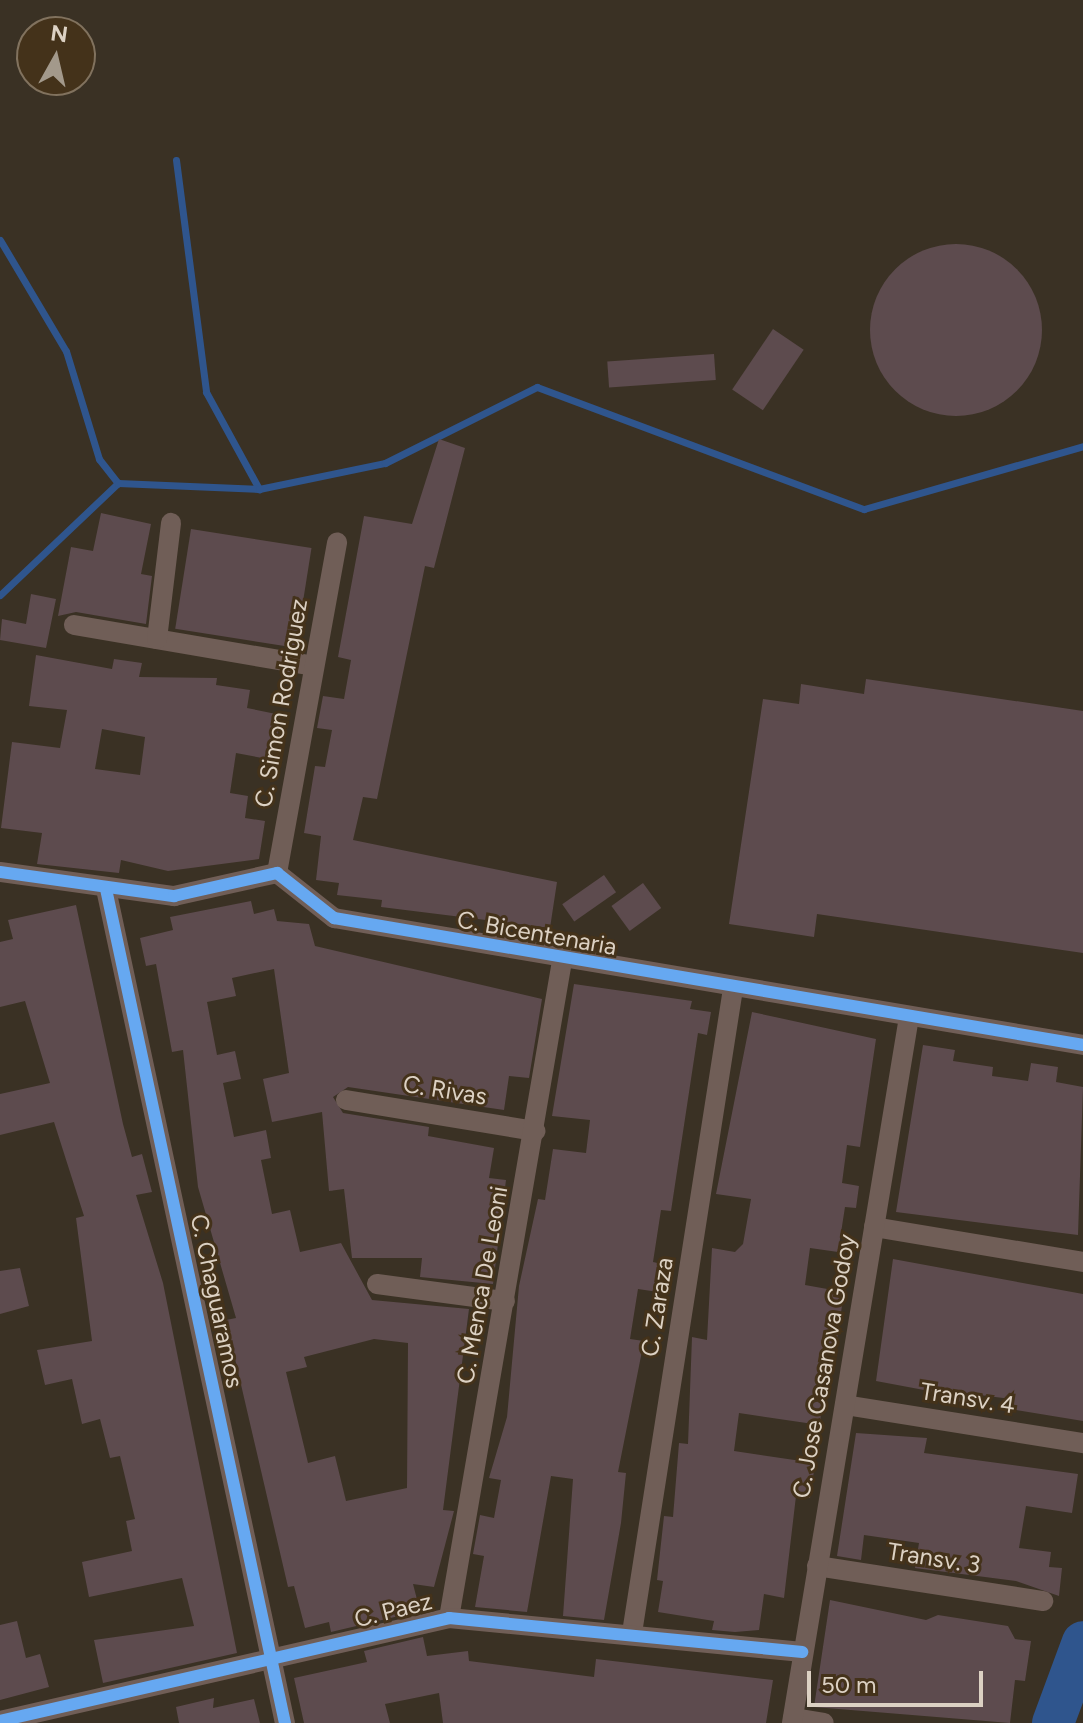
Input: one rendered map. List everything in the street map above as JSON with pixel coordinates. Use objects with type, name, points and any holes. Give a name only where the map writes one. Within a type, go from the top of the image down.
[{"type":"street","points":[[157,639],[171,523]]},
{"type":"street","name":"C. Simon Rodriguez","points":[[277,873],[337,542]]},
{"type":"street","points":[[74,625],[314,666]]},
{"type":"street","points":[[0,872],[174,896],[277,873]]},
{"type":"street","name":"C. Bicentenaria","points":[[277,873],[334,918],[562,961],[1083,1045]]},
{"type":"street","name":"C. Chaguaramos","points":[[106,889],[285,1723]]},
{"type":"street","name":"C. Menca De Leoni","points":[[449,1618],[562,961]]},
{"type":"street","name":"C. Zaraza","points":[[632,1633],[733,989]]},
{"type":"street","name":"C. Jose Casanova Godoy","points":[[793,1721],[909,1017]]},
{"type":"street","name":"C. Rivas","points":[[346,1100],[535,1131]]},
{"type":"street","points":[[874,1227],[1083,1262]]},
{"type":"street","points":[[377,1284],[505,1301]]},
{"type":"street","name":"Transv. 4","points":[[845,1405],[1083,1443]]},
{"type":"street","name":"Transv. 3","points":[[817,1566],[1043,1601]]},
{"type":"street","name":"C. Paez","points":[[0,1721],[271,1662],[449,1618],[632,1633],[802,1652]]},
{"type":"street","points":[[793,1721],[824,1723]]},
{"type":"building","points":[[956,244],[989,250],[1017,269],[1036,297],[1042,330],[1036,363],[1017,391],[989,410],[956,416],[923,410],[895,391],[876,363],[870,330],[876,297],[895,269],[923,250]]},
{"type":"building","points":[[773,329],[804,350],[763,410],[732,390]]},
{"type":"building","points":[[714,354],[716,380],[609,387],[607,361]]},
{"type":"building","points":[[439,439],[465,448],[434,568],[425,566],[377,799],[363,797],[353,840],[557,882],[550,928],[381,907],[382,900],[337,895],[339,883],[316,880],[321,836],[304,833],[315,766],[325,767],[332,730],[317,728],[323,696],[344,699],[351,660],[338,657],[364,516],[412,524]]},
{"type":"building","points":[[101,513],[151,524],[141,574],[152,576],[146,624],[76,612],[58,616],[71,547],[93,551]]},
{"type":"building","points":[[191,529],[311,548],[296,648],[175,629]]},
{"type":"building","points":[[31,594],[56,599],[46,648],[0,640],[2,619],[26,624]]},
{"type":"building","points":[[36,655],[112,669],[114,659],[142,663],[139,677],[217,678],[216,685],[250,690],[247,708],[281,715],[273,760],[236,753],[230,793],[248,796],[245,818],[265,821],[259,859],[168,871],[121,860],[119,873],[37,864],[42,833],[1,828],[12,742],[60,748],[67,710],[29,706]],"holes":[[[102,729],[145,737],[140,775],[95,769]]]},
{"type":"building","points":[[866,679],[1083,711],[1083,953],[817,914],[814,937],[729,924],[763,699],[799,704],[801,684],[864,694]]},
{"type":"building","points":[[604,875],[616,892],[574,921],[562,904]]},
{"type":"building","points":[[643,883],[661,908],[630,931],[611,906]]},
{"type":"building","points":[[251,901],[254,914],[274,909],[277,921],[309,924],[315,946],[542,999],[529,1078],[509,1076],[504,1110],[348,1087],[333,1097],[343,1113],[429,1127],[428,1136],[494,1148],[489,1178],[506,1180],[493,1284],[420,1277],[422,1258],[352,1258],[344,1189],[329,1191],[322,1112],[272,1122],[263,1079],[289,1073],[274,969],[232,978],[236,996],[207,1002],[217,1055],[235,1051],[241,1079],[223,1083],[234,1137],[266,1130],[271,1158],[261,1160],[272,1214],[290,1210],[300,1252],[341,1243],[372,1300],[469,1309],[443,1510],[454,1511],[434,1587],[413,1584],[420,1611],[331,1632],[329,1622],[305,1628],[294,1586],[288,1587],[226,1320],[236,1318],[198,1187],[183,1050],[172,1052],[156,964],[146,966],[140,938],[173,930],[170,917]],"holes":[[[374,1339],[408,1343],[407,1488],[346,1501],[335,1456],[308,1463],[286,1372],[307,1367],[304,1357]]]},
{"type":"building","points":[[76,905],[123,1124],[132,1157],[142,1154],[152,1192],[136,1195],[163,1283],[237,1653],[103,1683],[94,1640],[194,1626],[182,1578],[89,1597],[82,1562],[132,1551],[126,1521],[135,1519],[120,1456],[110,1458],[100,1419],[82,1424],[72,1379],[45,1385],[37,1350],[92,1341],[76,1218],[84,1216],[54,1122],[0,1135],[0,1094],[50,1083],[25,1001],[0,1007],[0,942],[13,939],[8,920]]},
{"type":"building","points":[[574,984],[692,1001],[690,1009],[711,1012],[707,1035],[698,1033],[671,1211],[661,1210],[653,1262],[662,1264],[658,1292],[638,1289],[630,1339],[644,1341],[618,1472],[626,1473],[621,1523],[604,1620],[563,1616],[573,1479],[551,1476],[527,1612],[475,1607],[484,1556],[473,1554],[480,1515],[494,1518],[501,1480],[489,1478],[507,1417],[519,1286],[538,1199],[545,1200],[553,1149],[586,1153],[590,1120],[552,1116]]},
{"type":"building","points":[[752,1012],[876,1039],[860,1147],[847,1145],[842,1183],[859,1186],[856,1208],[845,1207],[838,1252],[810,1248],[805,1285],[844,1292],[836,1347],[826,1346],[820,1425],[739,1413],[734,1451],[815,1463],[810,1498],[796,1496],[784,1598],[764,1594],[759,1630],[735,1632],[712,1630],[714,1621],[658,1612],[663,1581],[657,1580],[664,1516],[673,1517],[679,1443],[688,1444],[692,1337],[707,1340],[712,1248],[735,1252],[743,1244],[751,1199],[716,1194]]},
{"type":"building","points":[[923,1045],[955,1050],[953,1061],[993,1067],[992,1076],[1028,1081],[1031,1063],[1058,1067],[1056,1082],[1083,1087],[1078,1235],[896,1212]]},
{"type":"building","points":[[893,1259],[1083,1294],[1083,1421],[1010,1409],[1011,1399],[964,1393],[963,1402],[939,1400],[940,1393],[876,1381]]},
{"type":"building","points":[[20,1268],[29,1306],[0,1314],[0,1271]]},
{"type":"building","points":[[856,1433],[927,1438],[924,1453],[1078,1474],[1072,1513],[1026,1506],[1019,1548],[1051,1552],[1049,1567],[1062,1568],[1059,1596],[1016,1581],[915,1568],[919,1543],[864,1535],[861,1560],[837,1556]]},
{"type":"building","points":[[830,1600],[926,1620],[938,1615],[1008,1626],[1015,1639],[1031,1641],[1025,1681],[1015,1680],[1010,1723],[814,1707]]},
{"type":"building","points":[[17,1621],[26,1658],[40,1654],[49,1687],[0,1700],[0,1625]]},
{"type":"building","points":[[423,1637],[427,1656],[468,1651],[469,1661],[594,1677],[596,1659],[773,1680],[766,1723],[443,1723],[439,1693],[385,1704],[390,1723],[304,1723],[294,1678],[367,1662],[364,1651]]},
{"type":"building","points":[[214,1698],[213,1708],[254,1699],[260,1723],[179,1723],[176,1707]]},
{"type":"waterway","points":[[176,160],[206,392],[259,489]]},
{"type":"waterway","points":[[0,240],[66,351],[99,459],[118,483]]},
{"type":"waterway","points":[[0,595],[118,483],[259,489],[385,463],[537,387],[864,509],[1083,446]]},
{"type":"waterway","points":[[1053,1723],[1083,1642]]},
{"type":"cycle path","points":[[0,872],[174,896],[277,873],[334,918],[1083,1045]]},
{"type":"cycle path","points":[[106,889],[285,1723]]},
{"type":"cycle path","points":[[0,1721],[449,1618],[802,1652]]}]
